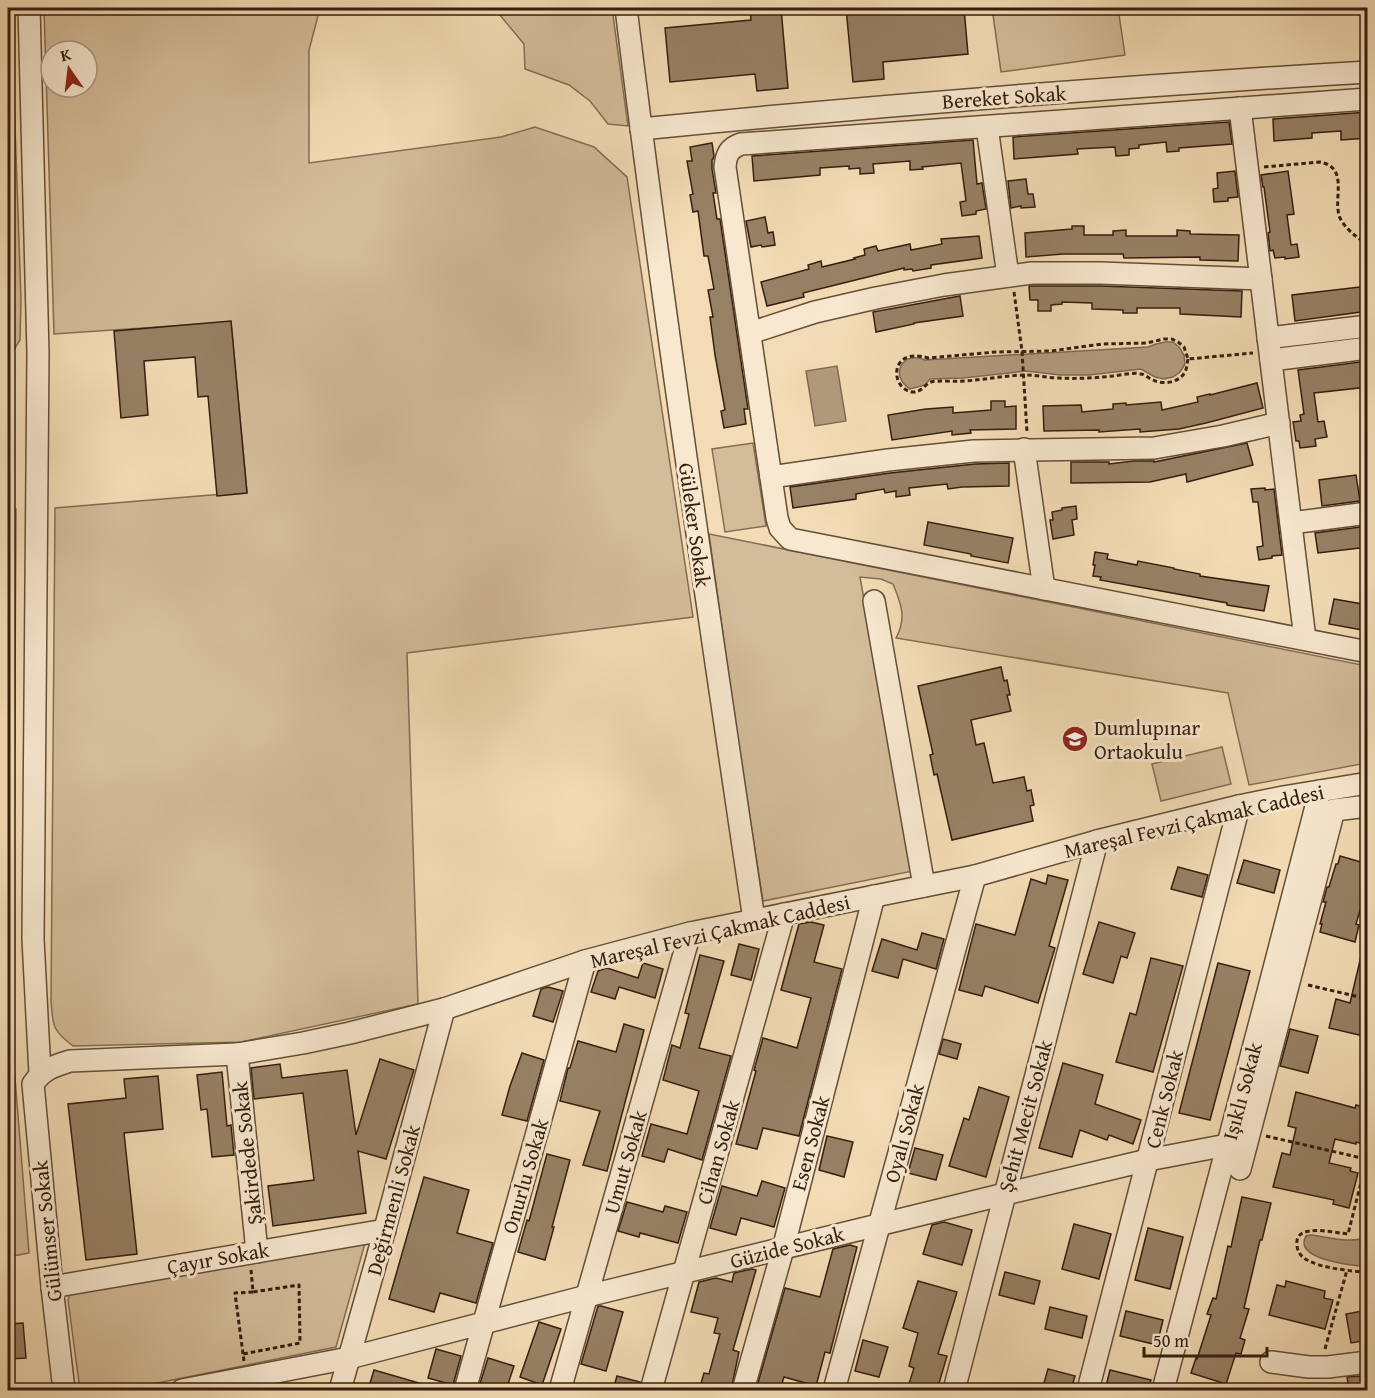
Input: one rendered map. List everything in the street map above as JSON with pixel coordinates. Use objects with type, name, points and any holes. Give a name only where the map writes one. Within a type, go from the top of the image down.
[{"type":"street","name":"Gülümser Sokak","points":[[29,8],[39,352],[33,939],[39,1074],[33,1084],[64,1390]]},
{"type":"street","name":"Güleker Sokak","points":[[626,8],[697,536],[753,920]]},
{"type":"street","name":"Bereket Sokak","points":[[641,129],[869,107],[1210,81],[1368,72]]},
{"type":"street","points":[[1368,99],[741,144],[729,151],[725,168],[771,477],[780,528],[790,539],[1368,652]]},
{"type":"street","points":[[1240,108],[1305,639]]},
{"type":"street","points":[[987,127],[1010,276]]},
{"type":"street","points":[[750,333],[815,312],[876,298],[944,285],[1032,273],[1082,272],[1261,279]]},
{"type":"street","points":[[1270,350],[1368,326]]},
{"type":"street","points":[[1270,350],[1368,348]]},
{"type":"street","points":[[771,477],[974,451],[1154,447],[1223,436],[1279,423]]},
{"type":"street","points":[[1026,449],[1044,589]]},
{"type":"street","points":[[1291,523],[1368,513]]},
{"type":"street","points":[[874,601],[924,886]]},
{"type":"street","name":"Mareşal Fevzi Çakmak Caddesi","points":[[39,1074],[53,1066],[70,1061],[237,1054],[350,1033],[444,1009],[585,961],[690,933],[975,876],[1239,806],[1368,783]]},
{"type":"street","name":"Işıklı Sokak","points":[[1163,1390],[1320,791]]},
{"type":"street","name":"Cenk Sokak","points":[[1088,1390],[1239,806]]},
{"type":"street","points":[[1240,1169],[1334,810],[1368,806]]},
{"type":"street","name":"Şehit Mecit Sokak","points":[[954,1390],[1097,842]]},
{"type":"street","name":"Oyalı Sokak","points":[[834,1390],[975,876]]},
{"type":"street","name":"Esen Sokak","points":[[743,1390],[783,1249],[874,896]]},
{"type":"street","name":"Cihan Sokak","points":[[651,1390],[784,914]]},
{"type":"street","name":"Umut Sokak","points":[[560,1390],[690,933]]},
{"type":"street","name":"Onurlu Sokak","points":[[465,1390],[585,961]]},
{"type":"street","name":"Değirmenli Sokak","points":[[340,1390],[444,1009]]},
{"type":"street","name":"Şakirdede Sokak","points":[[237,1054],[253,1253]]},
{"type":"street","name":"Güzide Sokak","points":[[182,1390],[249,1384],[684,1272],[1148,1160],[1227,1145]]},
{"type":"street","name":"Çayır Sokak","points":[[52,1287],[385,1230]]},
{"type":"street","points":[[1271,1362],[1309,1367],[1347,1366],[1368,1362]]},
{"type":"path","points":[[1248,169],[1320,162],[1332,167],[1337,176],[1339,216],[1352,233],[1368,245]]},
{"type":"path","points":[[1010,276],[1024,373],[1026,449]]},
{"type":"path","points":[[1164,339],[1172,339],[1184,347],[1188,359],[1184,375],[1178,380],[1161,383],[1141,374],[1074,379],[1024,373],[963,381],[931,382],[919,391],[913,392],[901,385],[896,373],[901,361],[911,355],[928,358],[996,352],[1022,353],[1102,344],[1147,343],[1164,339]]},
{"type":"path","points":[[1188,359],[1270,350]]},
{"type":"path","points":[[1289,981],[1368,999]]},
{"type":"path","points":[[1250,1133],[1367,1157],[1348,1234],[1303,1231],[1298,1234],[1296,1242],[1301,1256],[1307,1260],[1327,1267],[1368,1273]]},
{"type":"path","points":[[253,1253],[253,1292]]},
{"type":"path","points":[[1320,1367],[1347,1270]]},
{"type":"path","points":[[243,1354],[300,1343],[299,1285],[235,1293],[243,1354],[249,1384]]},
{"type":"shaded area","points":[[8,8],[11,8],[21,300],[20,340],[10,356],[8,339]]},
{"type":"shaded area","points":[[44,8],[325,8],[319,12],[309,50],[309,163],[501,137],[535,127],[594,147],[627,177],[693,617],[407,653],[418,1004],[241,1042],[73,1046],[61,1036],[55,1027],[51,1001],[55,508],[247,492],[231,322],[54,334],[47,99],[99,99],[99,39],[45,39]]},
{"type":"shaded area","points":[[494,8],[612,8],[628,126],[608,124],[590,101],[569,85],[525,69],[524,44]]},
{"type":"shaded area","points":[[992,8],[1118,8],[1125,55],[1001,72]]},
{"type":"shaded area","points":[[1173,342],[1179,347],[1184,355],[1185,364],[1173,377],[1164,379],[1141,369],[1089,375],[1060,375],[1026,371],[930,379],[925,385],[910,389],[900,378],[899,371],[905,361],[910,358],[925,360],[1148,347]]},
{"type":"shaded area","points":[[837,366],[846,421],[815,426],[806,371]]},
{"type":"shaded area","points":[[753,443],[766,526],[725,532],[712,449]]},
{"type":"shaded area","points":[[8,509],[16,509],[13,1053],[29,1253],[8,1257]]},
{"type":"shaded area","points":[[709,534],[1367,666],[1367,763],[1249,785],[1228,693],[896,638],[902,617],[893,584],[881,579],[860,577],[913,871],[763,901]]},
{"type":"shaded area","points":[[1222,747],[1231,784],[1161,801],[1152,764]]},
{"type":"shaded area","points":[[1306,1236],[1347,1240],[1367,1237],[1367,1267],[1338,1263],[1315,1256],[1304,1244]]},
{"type":"shaded area","points":[[365,1243],[336,1347],[123,1390],[80,1390],[68,1300],[70,1294]]},
{"type":"building","points":[[750,8],[781,8],[788,88],[757,91],[755,74],[670,82],[665,28],[751,20]]},
{"type":"building","points":[[846,8],[964,8],[968,54],[883,62],[884,79],[853,82]]},
{"type":"building","points":[[1368,112],[1368,138],[1341,140],[1341,131],[1312,133],[1312,138],[1274,141],[1273,119]]},
{"type":"building","points":[[1229,122],[1232,144],[1179,148],[1179,151],[1167,152],[1166,142],[1139,145],[1139,148],[1129,149],[1129,155],[1116,156],[1115,147],[1077,149],[1078,154],[1014,159],[1013,137]]},
{"type":"building","points":[[973,140],[977,184],[982,183],[986,209],[976,211],[976,214],[962,216],[960,202],[966,201],[961,163],[910,170],[910,161],[873,164],[874,173],[860,174],[860,168],[849,169],[849,166],[820,168],[820,175],[754,181],[752,156]]},
{"type":"building","points":[[712,143],[714,156],[712,169],[716,193],[713,193],[717,219],[720,219],[748,409],[744,409],[746,424],[724,428],[721,411],[725,410],[715,355],[710,317],[713,317],[708,290],[714,289],[708,256],[704,256],[698,211],[693,212],[690,195],[693,194],[687,161],[692,161],[690,147]]},
{"type":"building","points":[[1235,171],[1238,197],[1228,198],[1228,201],[1214,202],[1213,189],[1218,188],[1217,173]]},
{"type":"building","points":[[1288,171],[1294,214],[1287,215],[1291,245],[1297,244],[1299,257],[1285,259],[1285,257],[1275,258],[1273,250],[1270,251],[1268,233],[1270,232],[1261,175]]},
{"type":"building","points":[[1026,179],[1028,194],[1033,194],[1035,207],[1011,208],[1008,181]]},
{"type":"building","points":[[765,217],[768,233],[773,232],[775,245],[751,247],[746,221]]},
{"type":"building","points":[[1072,226],[1084,226],[1084,235],[1113,235],[1113,231],[1126,230],[1126,236],[1177,236],[1177,230],[1190,231],[1190,234],[1239,235],[1238,261],[1200,260],[1200,257],[1124,258],[1123,254],[1063,254],[1026,257],[1025,233],[1072,229]]},
{"type":"building","points":[[979,236],[982,258],[931,265],[931,268],[913,271],[912,269],[904,270],[904,268],[803,293],[804,297],[767,306],[761,282],[809,269],[808,265],[821,261],[822,267],[855,259],[865,255],[864,249],[876,246],[878,251],[910,244],[911,250],[942,244],[941,239]]},
{"type":"building","points":[[1029,286],[1242,291],[1241,317],[1180,314],[1180,308],[1137,308],[1137,313],[1123,313],[1123,310],[1092,309],[1092,303],[1062,302],[1062,304],[1051,305],[1051,311],[1038,311],[1038,300],[1030,300]]},
{"type":"building","points":[[1368,286],[1368,311],[1295,321],[1292,295]]},
{"type":"building","points":[[960,296],[963,316],[914,323],[876,332],[873,312]]},
{"type":"building","points":[[231,321],[247,493],[217,496],[208,396],[198,397],[195,357],[144,361],[148,415],[121,418],[114,331]]},
{"type":"building","points":[[1368,361],[1368,387],[1314,393],[1318,422],[1324,421],[1327,437],[1315,439],[1316,446],[1300,448],[1299,441],[1296,441],[1293,422],[1301,421],[1300,415],[1304,414],[1298,370]]},
{"type":"building","points":[[1257,383],[1263,408],[1206,423],[1179,429],[1140,432],[1140,429],[1099,432],[1099,430],[1044,431],[1043,406],[1081,405],[1082,412],[1113,409],[1113,404],[1161,402],[1162,410],[1198,402],[1197,397]]},
{"type":"building","points":[[991,401],[1005,401],[1005,407],[1016,406],[1016,429],[970,430],[971,433],[952,435],[952,431],[892,440],[888,415],[953,407],[953,413],[991,410]]},
{"type":"building","points":[[1247,443],[1253,465],[1187,482],[1186,474],[1150,482],[1071,483],[1071,462],[1109,462],[1109,464],[1134,461],[1154,462]]},
{"type":"building","points":[[1009,463],[1009,486],[948,489],[947,484],[909,488],[910,495],[896,497],[896,491],[885,493],[884,489],[856,494],[856,499],[793,508],[790,487],[890,473],[975,464]]},
{"type":"building","points":[[1356,475],[1360,501],[1322,506],[1319,480]]},
{"type":"building","points":[[1265,488],[1265,490],[1274,489],[1282,555],[1259,560],[1257,547],[1263,546],[1261,528],[1258,502],[1253,502],[1251,489]]},
{"type":"building","points":[[1076,506],[1077,519],[1072,520],[1074,535],[1053,539],[1050,520],[1053,520],[1052,512]]},
{"type":"building","points":[[928,522],[1013,538],[1008,563],[924,545]]},
{"type":"building","points":[[1368,526],[1368,547],[1318,553],[1315,533]]},
{"type":"building","points":[[1095,552],[1108,554],[1107,559],[1137,565],[1138,561],[1200,574],[1200,576],[1269,586],[1264,611],[1100,580],[1101,577],[1093,576]]},
{"type":"building","points":[[1334,599],[1368,605],[1368,631],[1329,624]]},
{"type":"building","points":[[1001,667],[1004,681],[1007,680],[1010,695],[1007,695],[1011,711],[971,720],[976,745],[984,743],[993,783],[1024,777],[1027,791],[1031,790],[1034,805],[1030,806],[1033,821],[952,840],[937,774],[934,775],[930,755],[933,754],[918,686]]},
{"type":"building","points":[[1340,856],[1368,864],[1368,883],[1356,924],[1359,925],[1355,942],[1320,932],[1326,902],[1323,902]]},
{"type":"building","points":[[1244,860],[1280,870],[1274,893],[1237,883]]},
{"type":"building","points":[[1178,867],[1208,875],[1202,897],[1171,889]]},
{"type":"building","points":[[1048,875],[1068,880],[1049,946],[1055,948],[1038,1003],[985,986],[982,996],[959,990],[976,924],[1015,935],[1031,879],[1046,884]]},
{"type":"building","points":[[811,922],[824,925],[814,962],[842,969],[799,1136],[763,1128],[757,1149],[736,1144],[763,1038],[797,1048],[811,998],[781,990],[799,924]]},
{"type":"building","points":[[1099,922],[1135,933],[1127,958],[1121,956],[1113,983],[1083,974]]},
{"type":"building","points":[[922,933],[944,939],[936,969],[903,959],[898,978],[872,971],[882,939],[917,950]]},
{"type":"building","points":[[739,944],[759,949],[751,980],[731,975]]},
{"type":"building","points":[[1362,952],[1368,953],[1368,1037],[1329,1028],[1336,999],[1350,1003]]},
{"type":"building","points":[[700,955],[724,961],[699,1048],[731,1056],[702,1160],[668,1149],[664,1162],[642,1156],[651,1124],[687,1134],[699,1091],[663,1080],[672,1045],[680,1048],[689,1014],[685,1013]]},
{"type":"building","points":[[1151,958],[1183,966],[1153,1072],[1116,1062],[1130,1013],[1136,1015]]},
{"type":"building","points":[[643,963],[663,969],[655,998],[619,987],[615,999],[591,992],[598,971],[607,968],[638,978]]},
{"type":"building","points":[[1218,963],[1250,971],[1210,1120],[1179,1113]]},
{"type":"building","points":[[548,987],[563,991],[553,1022],[533,1016],[541,989]]},
{"type":"building","points":[[624,1024],[644,1030],[607,1171],[583,1165],[600,1111],[560,1101],[568,1068],[570,1068],[578,1041],[616,1052]]},
{"type":"building","points":[[1290,1029],[1318,1036],[1308,1073],[1280,1066]]},
{"type":"building","points":[[943,1039],[961,1044],[957,1059],[939,1054]]},
{"type":"building","points":[[522,1053],[544,1060],[527,1121],[502,1115]]},
{"type":"building","points":[[380,1059],[414,1070],[386,1159],[358,1151],[366,1213],[273,1226],[268,1186],[314,1180],[303,1093],[254,1099],[251,1068],[280,1064],[282,1078],[347,1070],[356,1135]]},
{"type":"building","points":[[1063,1063],[1103,1075],[1095,1104],[1141,1120],[1133,1144],[1109,1135],[1107,1140],[1080,1130],[1072,1157],[1039,1148]]},
{"type":"building","points":[[222,1072],[227,1126],[231,1125],[234,1155],[212,1157],[207,1109],[201,1110],[197,1075]]},
{"type":"building","points":[[158,1076],[163,1129],[124,1133],[137,1254],[86,1260],[68,1104],[126,1098],[124,1079]]},
{"type":"building","points":[[979,1087],[1009,1097],[986,1177],[949,1166],[964,1118],[969,1120]]},
{"type":"building","points":[[1296,1092],[1355,1108],[1356,1105],[1368,1108],[1368,1131],[1364,1144],[1335,1139],[1329,1163],[1351,1168],[1350,1171],[1358,1173],[1349,1208],[1333,1204],[1334,1200],[1273,1187],[1282,1153],[1290,1155],[1296,1128],[1288,1126]]},
{"type":"building","points":[[827,1136],[853,1142],[844,1177],[819,1170]]},
{"type":"building","points":[[915,1148],[943,1155],[936,1180],[908,1173]]},
{"type":"building","points":[[547,1154],[570,1160],[545,1260],[518,1252]]},
{"type":"building","points":[[424,1177],[469,1190],[457,1233],[493,1243],[476,1303],[440,1293],[434,1312],[389,1299]]},
{"type":"building","points":[[762,1181],[785,1188],[774,1227],[741,1218],[736,1235],[710,1228],[722,1186],[757,1196]]},
{"type":"building","points":[[1242,1197],[1271,1203],[1244,1308],[1249,1309],[1240,1338],[1245,1340],[1241,1354],[1236,1353],[1226,1384],[1191,1373],[1211,1315],[1207,1314],[1213,1298],[1216,1299]]},
{"type":"building","points":[[627,1202],[663,1212],[665,1206],[687,1212],[678,1243],[640,1233],[639,1237],[618,1231]]},
{"type":"building","points":[[944,1222],[972,1230],[962,1265],[923,1254],[932,1225]]},
{"type":"building","points":[[1074,1224],[1111,1234],[1099,1279],[1062,1269]]},
{"type":"building","points":[[1148,1228],[1183,1237],[1170,1289],[1135,1280]]},
{"type":"building","points":[[850,1245],[857,1247],[830,1353],[825,1352],[816,1386],[784,1377],[780,1390],[756,1390],[785,1288],[820,1297],[833,1249]]},
{"type":"building","points":[[756,1270],[733,1350],[739,1352],[731,1390],[699,1390],[704,1373],[709,1374],[720,1334],[714,1333],[718,1318],[691,1312],[699,1282],[716,1278],[732,1282],[734,1273]]},
{"type":"building","points":[[1005,1272],[1040,1281],[1034,1304],[999,1295]]},
{"type":"building","points":[[918,1281],[957,1292],[938,1354],[947,1356],[937,1390],[907,1390],[914,1368],[909,1366],[918,1333],[903,1328]]},
{"type":"building","points":[[1286,1281],[1325,1291],[1324,1298],[1333,1300],[1325,1329],[1269,1315],[1277,1285],[1285,1287]]},
{"type":"building","points":[[598,1306],[623,1312],[606,1371],[581,1364]]},
{"type":"building","points":[[1050,1307],[1087,1316],[1082,1338],[1045,1329]]},
{"type":"building","points":[[1368,1310],[1368,1340],[1351,1343],[1346,1314]]},
{"type":"building","points":[[1126,1311],[1163,1320],[1157,1345],[1120,1336]]},
{"type":"building","points":[[539,1322],[561,1329],[542,1385],[520,1377]]},
{"type":"building","points":[[23,1323],[26,1358],[8,1359],[8,1324]]},
{"type":"building","points":[[863,1340],[888,1347],[879,1377],[855,1371]]},
{"type":"building","points":[[436,1349],[461,1356],[453,1385],[428,1378]]},
{"type":"building","points":[[488,1358],[514,1366],[506,1390],[478,1390]]},
{"type":"building","points":[[1048,1369],[1075,1376],[1071,1390],[1042,1390]]},
{"type":"building","points":[[374,1370],[433,1387],[433,1390],[368,1390]]},
{"type":"building","points":[[1110,1370],[1151,1380],[1148,1390],[1105,1390]]},
{"type":"building","points":[[617,1376],[640,1382],[639,1390],[613,1390]]},
{"type":"building","points":[[1368,1376],[1368,1390],[1349,1390],[1347,1377]]},
{"type":"place","name":"Dumlupınar Ortaokulu","points":[[1075,739]]}]
